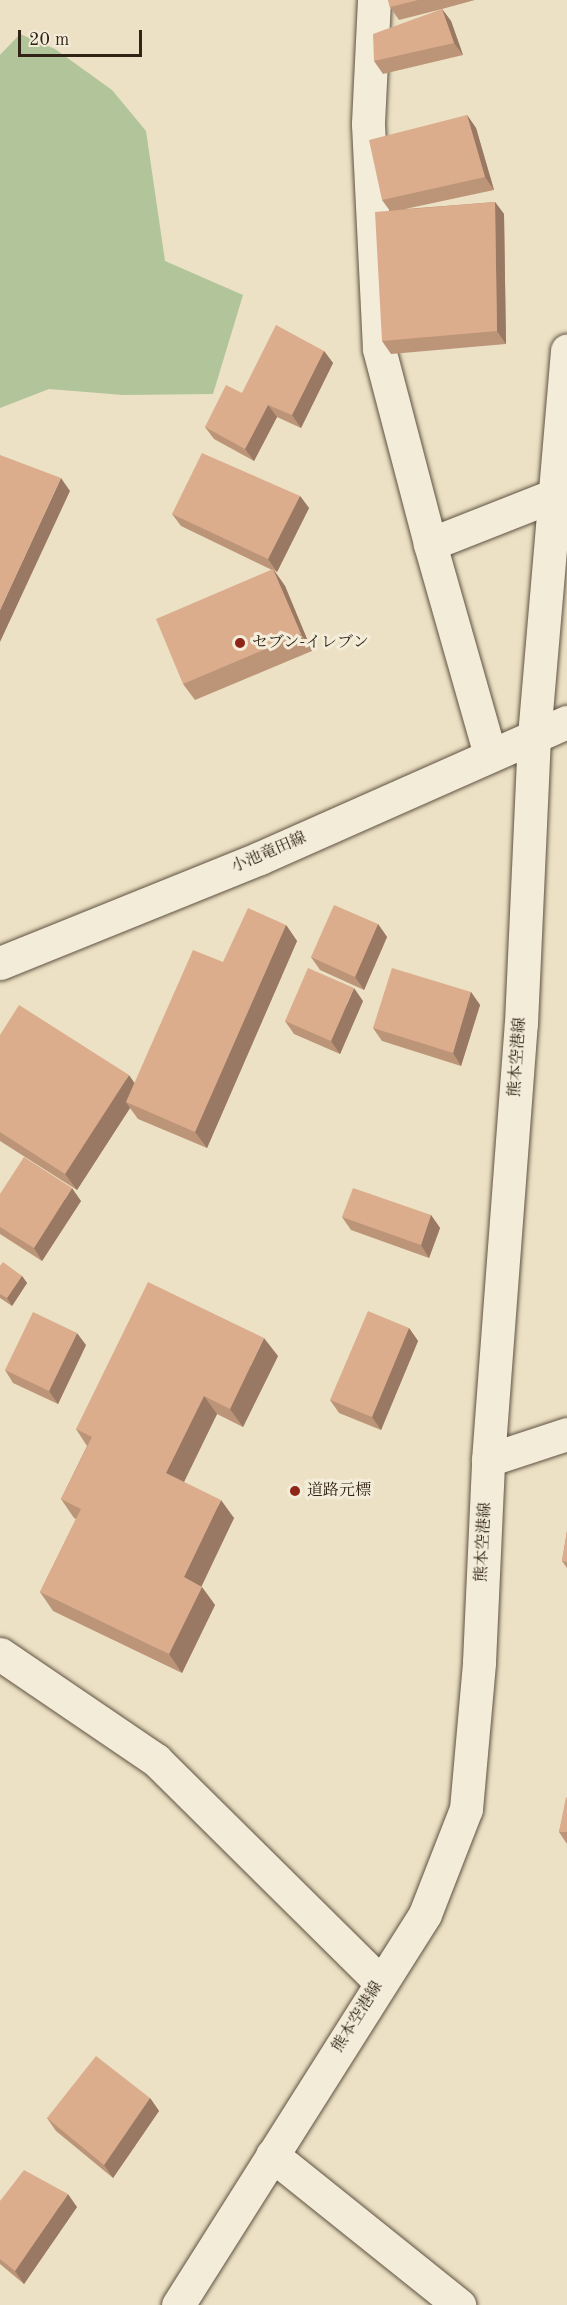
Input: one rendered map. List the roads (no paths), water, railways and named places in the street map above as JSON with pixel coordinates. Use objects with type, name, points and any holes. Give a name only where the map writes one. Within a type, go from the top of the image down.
[{"type":"main road","points":[[374,0],[368,124],[379,349],[430,544],[490,755]]},
{"type":"main road","name":"熊本空港線","points":[[178,2305],[425,1914],[466,1809],[479,1662],[488,1460],[521,1023],[534,736],[561,492],[567,350]]},
{"type":"main road","points":[[430,544],[561,492]]},
{"type":"main road","points":[[534,736],[567,722]]},
{"type":"main road","name":"小池竜田線","points":[[0,963],[260,858],[534,736]]},
{"type":"main road","points":[[488,1460],[567,1434]]},
{"type":"main road","points":[[0,1654],[156,1760],[380,1982]]},
{"type":"main road","points":[[272,2155],[459,2305]]},
{"type":"place","name":"セブン-イレブン","points":[[240,643]]},
{"type":"place","name":"道路元標","points":[[295,1491]]}]
